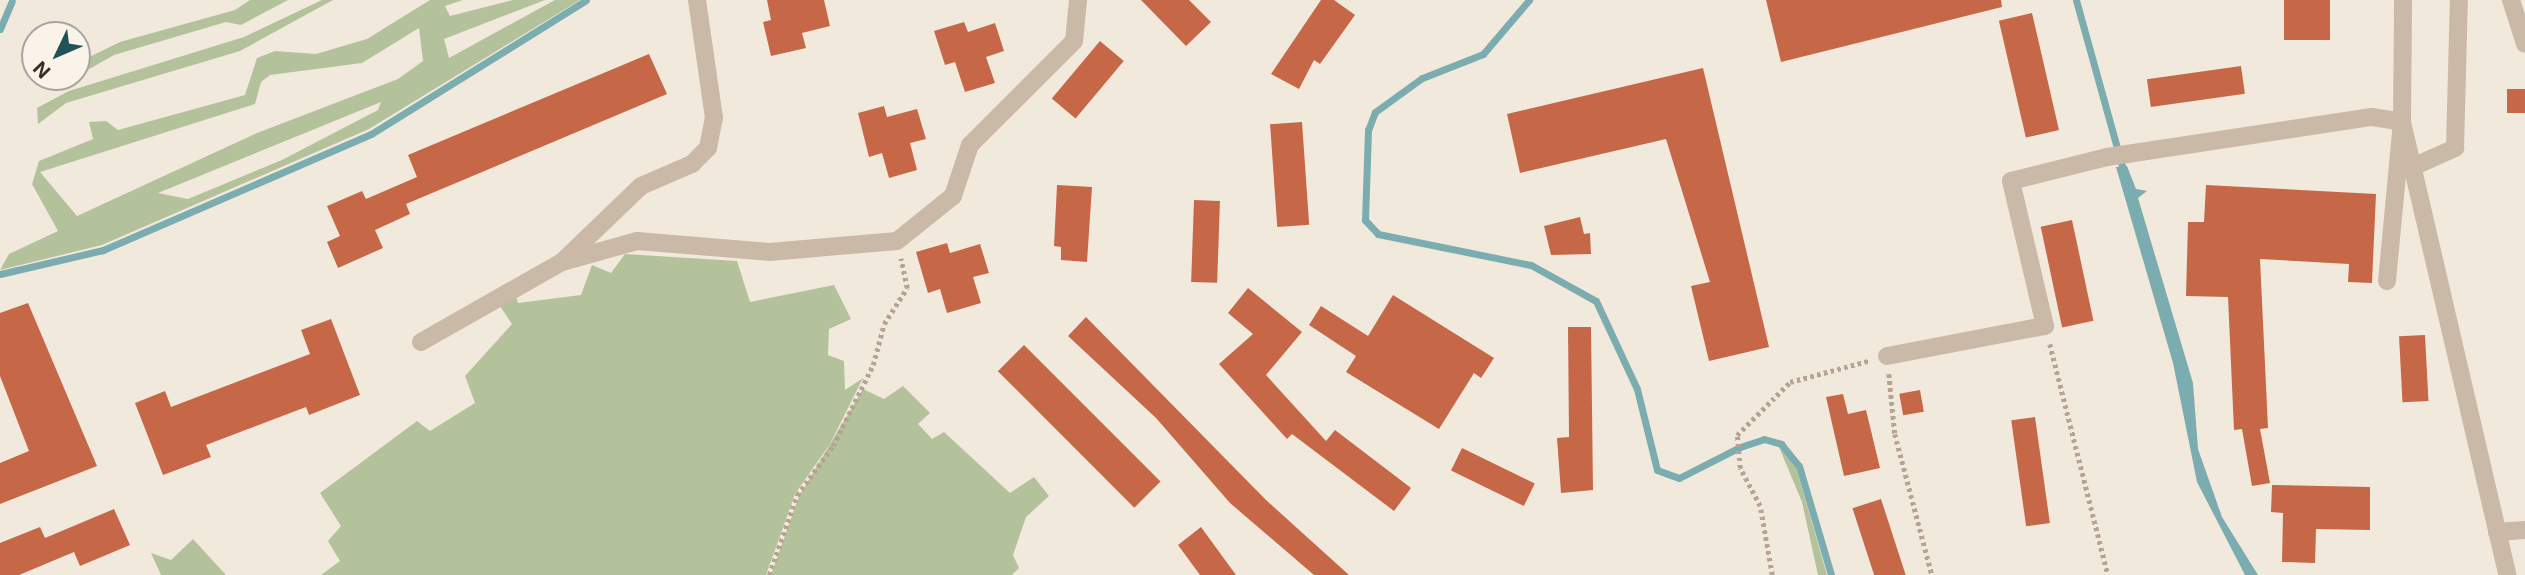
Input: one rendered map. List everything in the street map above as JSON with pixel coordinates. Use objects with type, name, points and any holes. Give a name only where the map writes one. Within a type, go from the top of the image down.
[{"type":"street","points":[[562,262],[641,186],[692,164],[708,148],[714,118],[697,0]]},
{"type":"street","points":[[421,342],[562,262],[637,241],[770,252],[897,241],[953,196],[970,145],[1074,41],[1078,0]]},
{"type":"street","points":[[2387,281],[2402,122],[2403,0]]},
{"type":"street","points":[[2417,165],[2455,148],[2459,0]]},
{"type":"street","points":[[2511,0],[2525,44]]},
{"type":"street","points":[[1886,356],[2045,326],[2011,181],[2115,156],[2372,117],[2402,122]]},
{"type":"street","points":[[2402,122],[2417,165],[2507,575]]},
{"type":"street","points":[[2497,532],[2525,530]]},
{"type":"path","points":[[769,575],[797,495],[833,446],[907,288],[897,241]]},
{"type":"path","points":[[2045,326],[2108,575]]},
{"type":"path","points":[[1772,575],[1760,506],[1740,468],[1737,435],[1790,382],[1886,356],[1895,434],[1932,575]]},
{"type":"green space","points":[[250,0],[288,0],[241,25],[226,22],[114,55],[91,68],[91,56],[120,42],[235,10]]},
{"type":"green space","points":[[322,0],[333,0],[240,51],[66,103],[38,124],[37,108],[69,91],[91,91],[91,84],[244,37]]},
{"type":"green space","points":[[430,0],[463,0],[445,6],[450,16],[513,0],[545,0],[444,39],[449,58],[555,0],[580,0],[369,129],[102,245],[0,270],[9,254],[58,231],[32,184],[39,161],[93,139],[89,122],[106,121],[118,130],[245,95],[257,58],[275,51],[316,54],[367,39]],"holes":[[[419,28],[423,61],[398,79],[257,133],[77,216],[40,172],[255,104],[261,82],[270,75],[362,63]],[[381,102],[378,110],[282,160],[188,199],[158,193]]]},
{"type":"green space","points":[[625,254],[737,261],[750,302],[834,285],[851,319],[829,329],[828,355],[844,361],[845,390],[863,378],[830,444],[795,494],[766,575],[321,575],[340,561],[328,541],[341,526],[320,493],[417,421],[430,431],[475,403],[465,376],[512,324],[498,303],[515,293],[518,303],[581,295],[592,265],[611,273]]},
{"type":"green space","points":[[903,386],[930,413],[918,424],[932,439],[944,432],[1010,493],[1034,477],[1049,496],[1026,517],[1013,555],[1019,568],[1012,575],[771,575],[799,496],[863,389],[884,399]]},
{"type":"green space","points":[[1779,447],[1796,467],[1827,575],[1818,575],[1802,502]]},
{"type":"green space","points":[[193,539],[226,575],[161,575],[151,553],[171,560]]},
{"type":"water","points":[[2127,166],[2136,189],[2147,191],[2138,198],[2193,383],[2198,449],[2222,517],[2258,575],[2245,575],[2197,482],[2173,363],[2116,167]]},
{"type":"building","points":[[767,0],[824,0],[830,26],[802,33],[806,48],[771,56],[763,22],[771,20]]},
{"type":"building","points":[[1141,0],[1189,0],[1211,22],[1186,46]]},
{"type":"building","points":[[1321,0],[1334,0],[1355,15],[1320,64],[1314,60],[1299,89],[1271,74]]},
{"type":"building","points":[[1766,0],[2001,0],[2002,7],[1781,62]]},
{"type":"building","points":[[2284,0],[2330,0],[2330,40],[2284,40]]},
{"type":"building","points":[[2032,13],[2059,130],[2026,138],[1999,21]]},
{"type":"building","points":[[964,22],[968,32],[995,23],[1004,51],[986,57],[995,83],[965,92],[955,62],[945,65],[934,31]]},
{"type":"building","points":[[1100,41],[1124,61],[1076,118],[1052,98]]},
{"type":"building","points":[[649,54],[667,94],[406,204],[410,214],[375,230],[383,248],[338,268],[327,242],[340,236],[327,206],[362,191],[366,199],[417,177],[408,155]]},
{"type":"building","points":[[2241,66],[2245,94],[2151,107],[2147,79]]},
{"type":"building","points":[[1703,68],[1769,347],[1709,361],[1691,286],[1710,282],[1666,139],[1520,173],[1507,114]]},
{"type":"building","points":[[2507,89],[2525,89],[2525,113],[2507,113]]},
{"type":"building","points":[[884,106],[887,117],[917,109],[926,139],[910,143],[917,170],[889,178],[882,153],[869,157],[858,113]]},
{"type":"building","points":[[1302,122],[1309,225],[1277,227],[1270,124]]},
{"type":"building","points":[[1057,185],[1092,187],[1087,262],[1061,260],[1061,247],[1054,246]]},
{"type":"building","points":[[2206,185],[2376,194],[2372,283],[2348,282],[2349,264],[2260,259],[2268,428],[2260,429],[2270,483],[2252,486],[2242,429],[2234,430],[2228,297],[2186,296],[2188,222],[2204,222]]},
{"type":"building","points":[[1194,200],[1220,201],[1217,283],[1191,282]]},
{"type":"building","points":[[1580,217],[1584,234],[1590,233],[1591,254],[1551,255],[1544,226]]},
{"type":"building","points":[[2072,220],[2093,321],[2062,327],[2041,227]]},
{"type":"building","points":[[947,243],[950,253],[980,244],[989,273],[973,277],[981,303],[947,313],[940,289],[928,293],[916,252]]},
{"type":"building","points":[[1248,288],[1302,332],[1266,375],[1326,441],[1335,430],[1411,488],[1394,511],[1292,434],[1287,439],[1219,364],[1253,334],[1228,313]]},
{"type":"building","points":[[1393,295],[1494,358],[1481,378],[1474,373],[1439,429],[1346,372],[1356,356],[1309,325],[1321,306],[1368,336]]},
{"type":"building","points":[[28,303],[97,466],[0,504],[0,463],[29,451],[0,376],[0,313]]},
{"type":"building","points":[[1086,317],[1266,500],[1349,575],[1314,575],[1230,503],[1156,418],[1068,336]]},
{"type":"building","points":[[331,319],[360,395],[309,415],[306,407],[206,445],[211,457],[163,475],[135,403],[165,391],[171,407],[310,354],[301,330]]},
{"type":"building","points":[[1568,327],[1591,327],[1593,490],[1561,493],[1557,438],[1569,437]]},
{"type":"building","points":[[2425,335],[2428,401],[2402,402],[2399,336]]},
{"type":"building","points":[[1024,345],[1160,481],[1134,508],[998,371]]},
{"type":"building","points":[[1920,390],[1924,412],[1903,415],[1899,394]]},
{"type":"building","points":[[1843,394],[1848,414],[1866,410],[1880,468],[1844,476],[1826,397]]},
{"type":"building","points":[[2035,417],[2050,523],[2026,526],[2011,420]]},
{"type":"building","points":[[1462,448],[1535,484],[1524,506],[1451,470]]},
{"type":"building","points":[[2272,485],[2370,487],[2370,530],[2316,529],[2315,563],[2282,562],[2283,513],[2271,512]]},
{"type":"building","points":[[1881,499],[1906,575],[1874,575],[1852,508]]},
{"type":"building","points":[[114,509],[130,545],[80,566],[74,552],[19,575],[0,575],[0,543],[40,527],[45,538]]},
{"type":"building","points":[[1201,527],[1236,575],[1200,575],[1178,545]]},
{"type":"waterway","points":[[0,274],[103,250],[371,134],[586,0]]},
{"type":"waterway","points":[[1529,0],[1483,54],[1422,78],[1375,112],[1368,130],[1365,220],[1378,234],[1531,265],[1596,301],[1637,389],[1657,470],[1679,478],[1740,447],[1764,439],[1781,444],[1799,466],[1831,575]]},
{"type":"waterway","points":[[2076,0],[2122,166]]},
{"type":"waterway","points":[[0,29],[12,1]]}]
